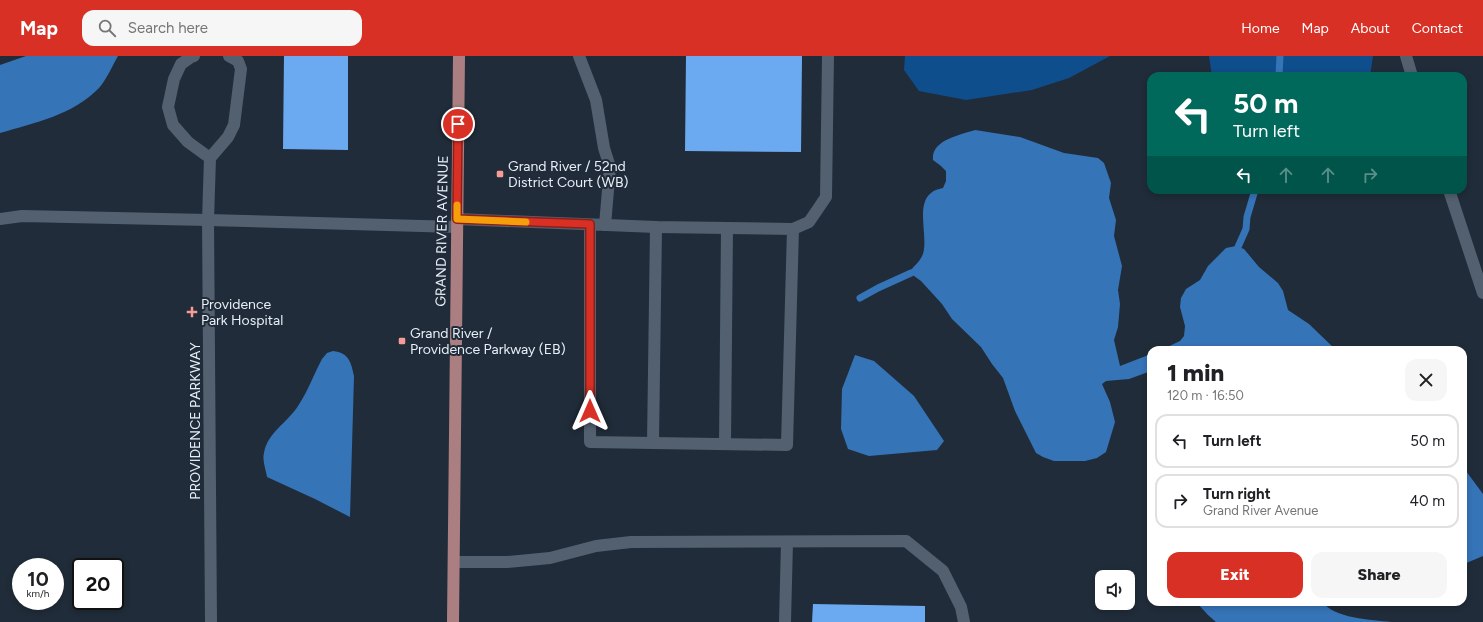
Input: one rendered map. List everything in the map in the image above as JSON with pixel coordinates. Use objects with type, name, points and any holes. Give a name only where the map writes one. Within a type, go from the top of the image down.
[{"type":"main road","name":"GRAND RIVER AVENUE","points":[[453,622],[459,56]]},
{"type":"street","points":[[194,56],[181,64],[174,79],[168,107],[173,125],[188,142],[210,158],[228,137],[234,125],[241,69],[238,60],[229,56]]},
{"type":"street","points":[[579,56],[596,100],[604,148],[610,167],[605,225]]},
{"type":"street","points":[[0,219],[22,216],[208,220],[590,224],[656,227],[793,229],[809,222],[826,197],[828,56]]},
{"type":"street","points":[[1406,56],[1411,72]]},
{"type":"street","name":"PROVIDENCE PARKWAY","points":[[210,158],[208,220],[211,622]]},
{"type":"street","points":[[1450,194],[1483,293]]},
{"type":"street","points":[[590,224],[590,442],[787,445],[793,229]]},
{"type":"street","points":[[653,443],[656,227]]},
{"type":"street","points":[[725,444],[727,228]]},
{"type":"street","points":[[454,562],[507,562],[550,558],[596,546],[631,542],[906,542],[943,571],[961,607],[964,622]]},
{"type":"street","points":[[785,622],[787,542]]},
{"type":"shaded area","points":[[26,56],[118,56],[107,77],[99,88],[77,105],[52,117],[0,133],[0,65]]},
{"type":"shaded area","points":[[905,56],[1110,56],[1069,78],[1032,90],[966,100],[919,91],[904,70]]},
{"type":"shaded area","points":[[1209,56],[1373,56],[1371,72],[1211,72]]},
{"type":"shaded area","points":[[975,130],[1020,137],[1064,153],[1098,158],[1104,163],[1111,183],[1109,198],[1116,220],[1114,236],[1122,266],[1118,290],[1120,304],[1118,327],[1114,340],[1120,366],[1147,356],[1147,372],[1129,379],[1106,381],[1102,384],[1110,402],[1115,422],[1106,452],[1097,458],[1085,461],[1054,461],[1036,453],[1015,411],[1003,378],[981,347],[952,319],[942,304],[921,281],[910,273],[920,260],[924,251],[923,215],[926,199],[932,192],[943,188],[946,181],[946,171],[933,160],[934,153],[941,143],[955,136]]},
{"type":"shaded area","points":[[1236,246],[1244,249],[1259,267],[1278,283],[1283,291],[1288,310],[1309,324],[1332,346],[1169,346],[1180,341],[1184,336],[1185,326],[1180,307],[1181,298],[1186,289],[1200,280],[1208,266],[1226,248]]},
{"type":"shaded area","points":[[333,351],[346,356],[352,366],[354,376],[350,517],[267,477],[263,459],[269,439],[294,412],[305,394],[322,359],[327,353]]},
{"type":"shaded area","points":[[855,355],[874,361],[914,396],[944,441],[937,450],[869,456],[848,449],[841,429],[842,389]]},
{"type":"shaded area","points":[[1467,472],[1483,494],[1483,556],[1467,563]]},
{"type":"shaded area","points":[[1200,606],[1327,606],[1335,612],[1344,615],[1391,622],[1216,622]]},
{"type":"building","points":[[284,56],[348,56],[348,150],[283,149]]},
{"type":"building","points":[[686,56],[802,56],[801,152],[685,151]]},
{"type":"building","points":[[813,604],[925,606],[925,622],[812,622]]},
{"type":"waterway","points":[[1279,72],[1280,56]]},
{"type":"waterway","points":[[1238,247],[1246,229],[1247,217],[1254,194]]},
{"type":"waterway","points":[[860,298],[911,273]]},
{"type":"slow traffic","points":[[457,205],[457,219],[526,222]]},
{"type":"place","name":"Grand River / 52nd District Court (WB)","points":[[500,174]]},
{"type":"place","name":"Providence Park Hospital","points":[[192,312]]},
{"type":"place","name":"Grand River / Providence Parkway (EB)","points":[[402,341]]},
{"type":"route","points":[[458,124],[457,219],[590,224],[590,411]]}]
